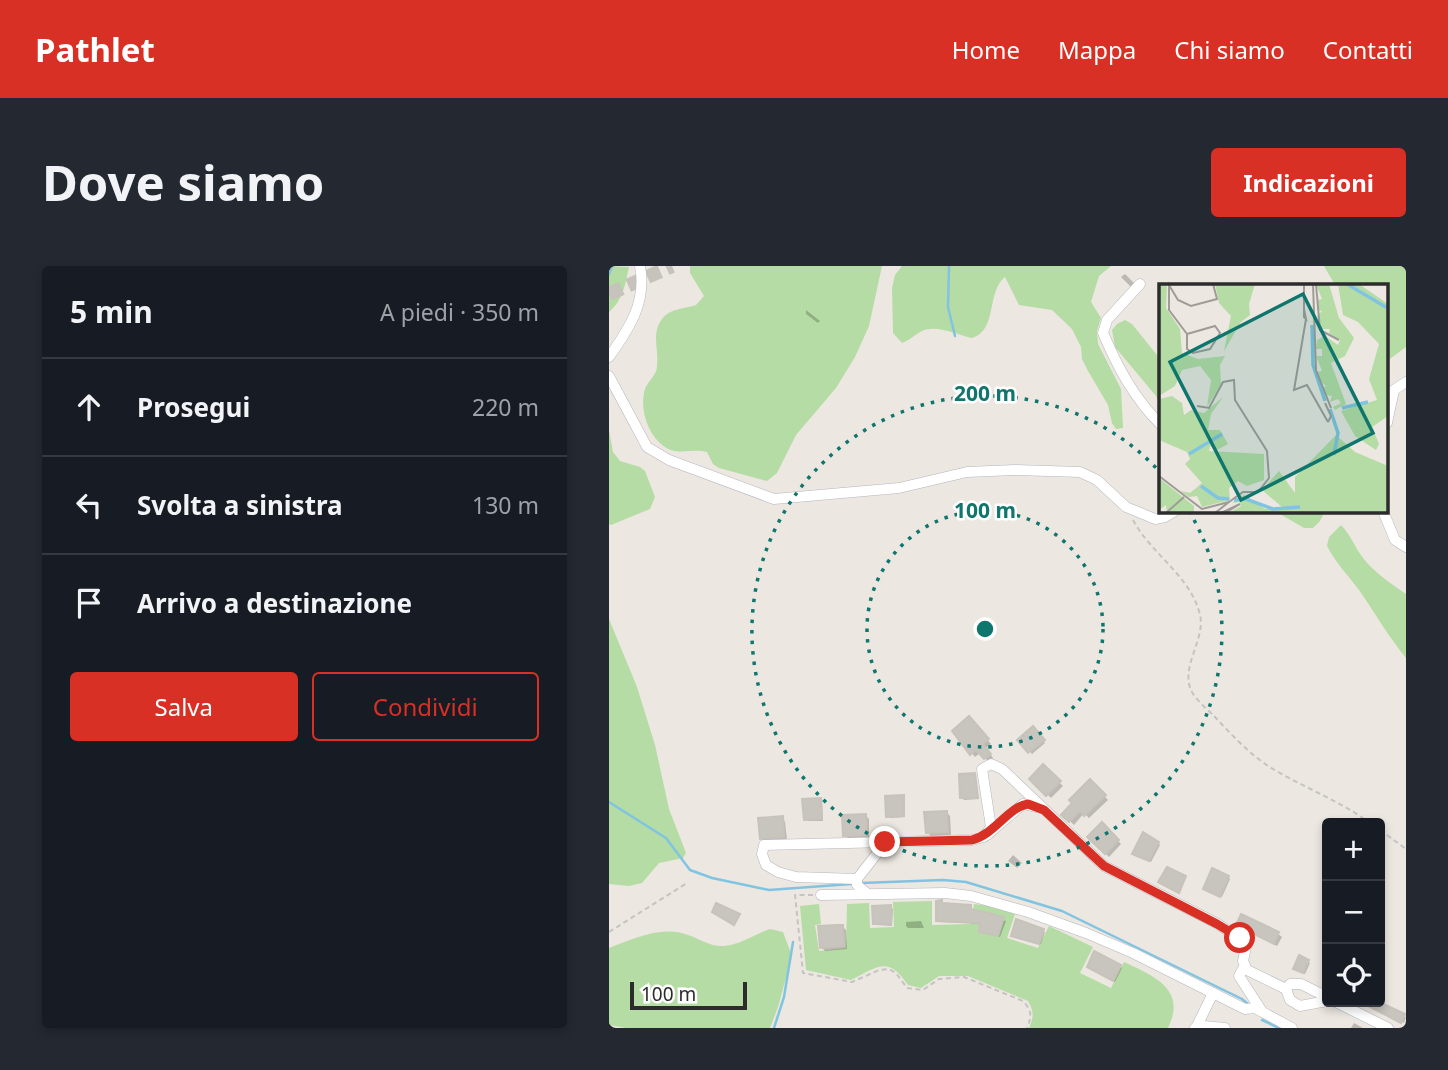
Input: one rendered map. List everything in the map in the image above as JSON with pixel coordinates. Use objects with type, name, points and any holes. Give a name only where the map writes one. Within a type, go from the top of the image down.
[{"type":"street","points":[[609,357],[633,321],[642,295],[640,266]]},
{"type":"street","points":[[1140,284],[1107,320],[1103,333],[1121,373],[1142,406],[1159,423]]},
{"type":"street","points":[[609,376],[647,447],[669,460],[774,499],[899,488],[967,472],[1080,472],[1097,480],[1126,507],[1155,519],[1172,513]]},
{"type":"street","points":[[1389,413],[1394,390],[1406,382]]},
{"type":"street","points":[[1384,513],[1395,540],[1406,547]]},
{"type":"street","points":[[984,837],[991,827],[982,769],[991,764],[1002,769],[1104,866],[1240,938],[1246,947],[1244,967],[1239,976],[1261,1012]]},
{"type":"street","points":[[868,894],[857,882],[785,875],[766,865],[762,854],[764,845],[972,840],[984,837],[1023,804],[1044,810]]},
{"type":"street","points":[[857,882],[885,842]]},
{"type":"street","points":[[821,895],[960,894],[1028,912],[1133,953],[1245,1009],[1255,1008],[1291,1028]]},
{"type":"street","points":[[1244,967],[1286,989],[1290,1000],[1300,1006],[1322,1000]]},
{"type":"street","points":[[1286,989],[1290,984],[1301,984],[1322,996]]},
{"type":"street","points":[[1196,1028],[1213,993]]},
{"type":"street","points":[[1346,1007],[1388,1028]]},
{"type":"street","points":[[1196,1028],[1225,1028]]},
{"type":"path","points":[[1126,507],[1138,530],[1178,574],[1194,599],[1201,618],[1189,670],[1191,691],[1232,736],[1271,768],[1349,807],[1363,818]]},
{"type":"path","points":[[1385,834],[1406,849]]},
{"type":"path","points":[[609,932],[687,883]]},
{"type":"path","points":[[821,895],[795,895],[803,973],[852,982],[879,970],[889,969],[896,973],[907,988],[923,990],[939,979],[964,977],[1023,1001],[1030,1009],[1031,1017],[1027,1028]]},
{"type":"green space","points":[[609,266],[629,267],[625,286],[609,312]]},
{"type":"green space","points":[[690,266],[882,266],[869,326],[855,357],[836,388],[796,435],[777,473],[767,481],[719,468],[713,464],[707,452],[670,450],[654,436],[646,421],[643,397],[646,386],[657,369],[656,336],[659,325],[669,313],[696,305],[704,296],[690,273]]},
{"type":"green space","points":[[902,266],[1111,266],[1099,276],[1091,302],[1101,318],[1097,331],[1098,344],[1121,389],[1123,428],[1116,429],[1112,423],[1108,405],[1082,359],[1081,347],[1072,329],[1052,310],[1019,305],[1005,277],[995,292],[989,319],[980,334],[972,338],[940,329],[928,329],[902,343],[893,333],[892,288],[895,275]]},
{"type":"green space","points":[[1324,266],[1406,266],[1406,347],[1389,360],[1389,284],[1334,284]]},
{"type":"green space","points":[[1125,320],[1132,324],[1159,358],[1159,403],[1115,347],[1112,330]]},
{"type":"green space","points":[[609,430],[613,452],[620,461],[645,471],[655,497],[650,509],[611,525],[609,524]]},
{"type":"green space","points":[[1278,513],[1324,513],[1313,528],[1304,528]]},
{"type":"green space","points":[[1341,525],[1368,563],[1406,594],[1406,658],[1327,546],[1329,537]]},
{"type":"green space","points":[[609,619],[637,687],[655,745],[669,809],[686,853],[683,858],[659,863],[642,883],[629,886],[609,884]]},
{"type":"green space","points":[[932,901],[932,925],[971,924],[974,904],[991,906],[1015,914],[1007,938],[1038,948],[1049,926],[1093,947],[1080,973],[1111,988],[1124,962],[1146,973],[1170,994],[1173,1015],[1168,1028],[1029,1028],[1033,1014],[1028,1001],[968,976],[939,976],[921,988],[908,985],[895,970],[883,966],[851,980],[806,970],[800,906],[819,904],[821,924],[815,925],[819,951],[846,948],[847,904],[869,903],[870,928],[894,927],[893,902]]},
{"type":"green space","points":[[770,929],[783,932],[792,956],[770,1028],[626,1028],[609,1025],[609,948],[658,932],[678,932],[710,944],[724,946],[742,942]]},
{"type":"building","points":[[969,716],[989,739],[983,744],[991,754],[984,759],[976,750],[970,755],[952,731]]},
{"type":"building","points":[[1033,726],[1045,740],[1028,753],[1017,740]]},
{"type":"building","points":[[1043,764],[1061,781],[1046,796],[1029,779]]},
{"type":"building","points":[[975,773],[978,798],[960,798],[959,774]]},
{"type":"building","points":[[1090,779],[1106,795],[1084,816],[1080,811],[1069,822],[1061,815],[1072,803],[1069,800]]},
{"type":"building","points":[[904,795],[904,816],[886,817],[885,796]]},
{"type":"building","points":[[821,798],[822,819],[804,820],[802,799]]},
{"type":"building","points":[[947,811],[948,832],[926,833],[924,812]]},
{"type":"building","points":[[866,814],[867,835],[843,836],[842,815]]},
{"type":"building","points":[[783,816],[784,837],[760,839],[758,818]]},
{"type":"building","points":[[1102,822],[1119,840],[1105,854],[1087,837]]},
{"type":"building","points":[[1143,832],[1159,842],[1149,861],[1132,854]]},
{"type":"building","points":[[1167,867],[1186,876],[1179,893],[1158,882]]},
{"type":"building","points":[[1212,868],[1229,876],[1220,897],[1203,889]]},
{"type":"building","points":[[942,900],[942,903],[971,905],[971,909],[1004,917],[998,936],[979,932],[980,923],[936,921],[936,901]]},
{"type":"building","points":[[716,903],[740,914],[734,925],[712,912]]},
{"type":"building","points":[[891,905],[891,924],[873,924],[872,906]]},
{"type":"building","points":[[1241,914],[1279,932],[1274,944],[1236,925]]},
{"type":"building","points":[[1016,919],[1044,929],[1039,944],[1011,936]]},
{"type":"building","points":[[843,925],[844,946],[820,948],[818,926]]},
{"type":"building","points":[[1094,951],[1121,965],[1113,981],[1087,967]]},
{"type":"building","points":[[1299,955],[1309,960],[1303,973],[1293,969]]},
{"type":"building","points":[[1385,1005],[1405,1014],[1401,1023],[1371,1007],[1385,1007]]},
{"type":"waterway","points":[[609,274],[612,266]]},
{"type":"waterway","points":[[949,266],[948,307],[955,336]]},
{"type":"waterway","points":[[609,802],[666,838],[690,870],[712,878],[769,890],[851,884]]},
{"type":"waterway","points":[[861,883],[943,880],[966,882],[1062,911],[1248,1004]]},
{"type":"waterway","points":[[774,1028],[784,997],[793,942]]},
{"type":"waterway","points":[[1262,1020],[1279,1028]]},
{"type":"tunnel","points":[[609,294],[672,266]]},
{"type":"route","points":[[885,842],[972,840],[984,837],[1017,808],[1028,804],[1044,810],[1104,866],[1121,877],[1240,938]]}]
